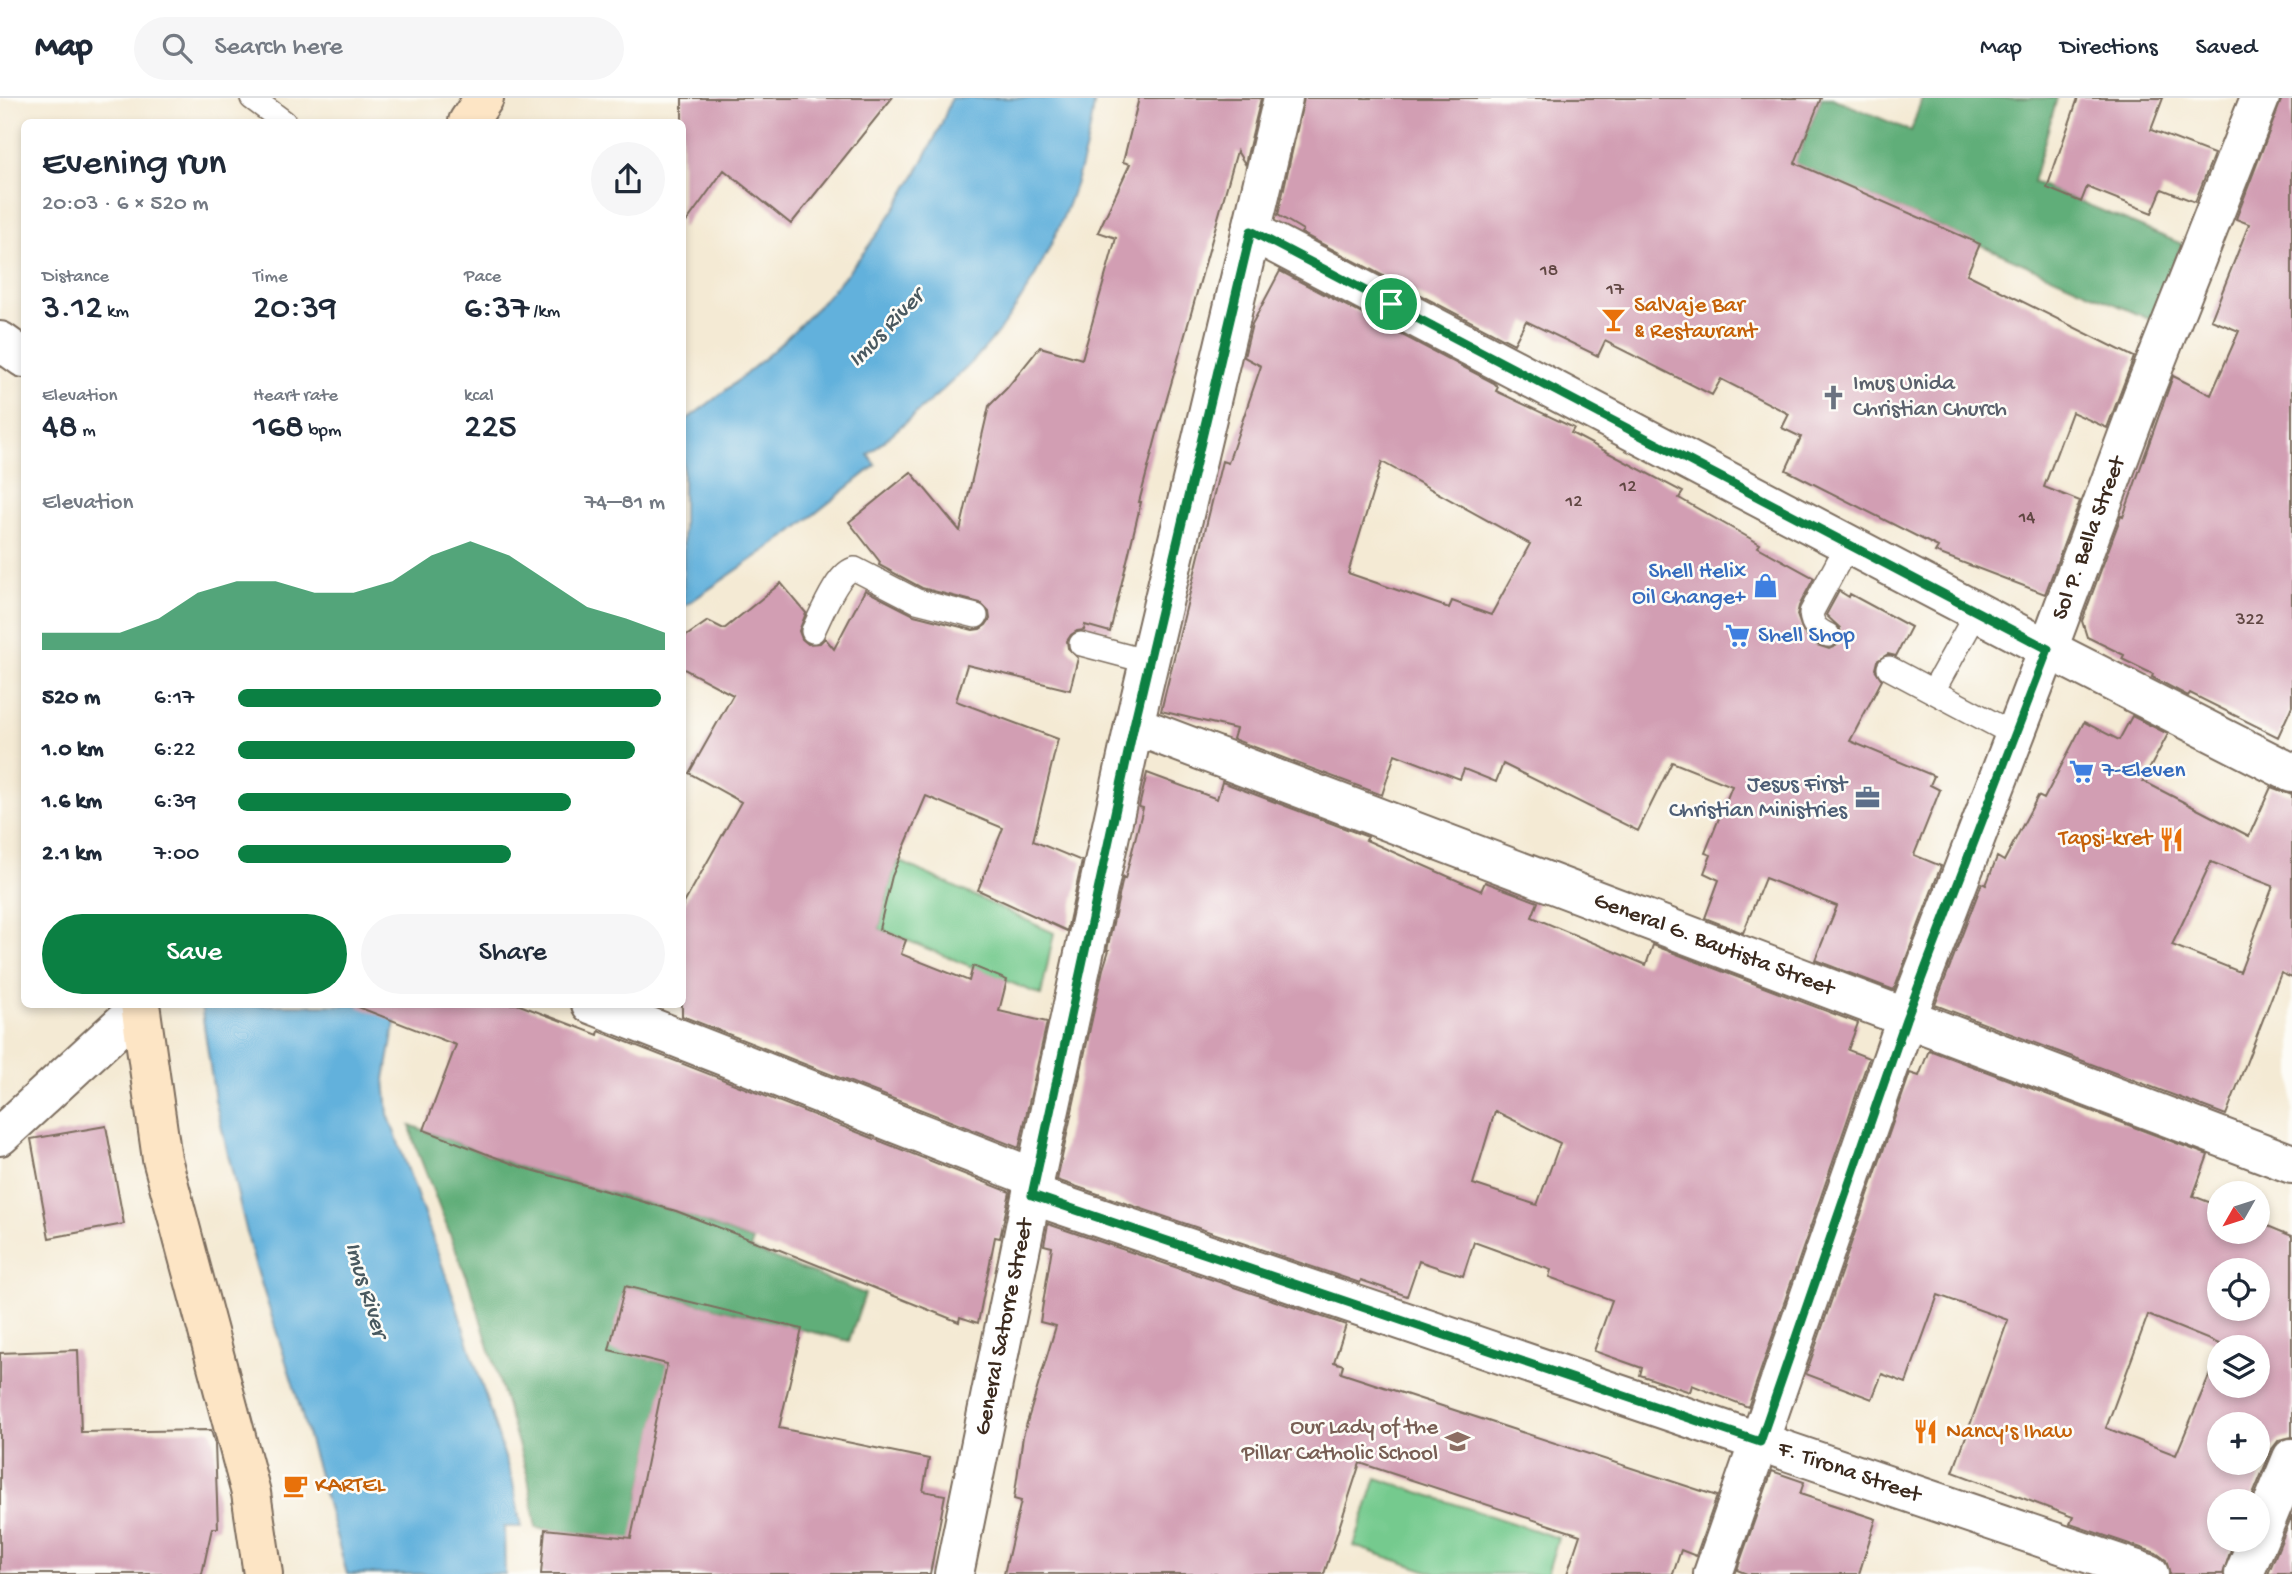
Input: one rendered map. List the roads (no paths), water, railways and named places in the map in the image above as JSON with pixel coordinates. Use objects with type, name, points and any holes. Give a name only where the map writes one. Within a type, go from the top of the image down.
[{"type":"main road","points":[[470,119],[484,98]]},
{"type":"main road","points":[[140,1008],[162,1159],[251,1493],[263,1574]]},
{"type":"street","name":"General Satorre Street","points":[[954,1574],[1033,1186],[1134,725],[1283,98]]},
{"type":"street","name":"Sol P. Bella Street","points":[[1713,1574],[1906,1019],[2143,394],[2260,98]]},
{"type":"street","points":[[1251,231],[2048,649],[2292,773]]},
{"type":"street","points":[[0,341],[21,356]]},
{"type":"street","name":"General G. Bautista Street","points":[[1134,725],[2292,1164]]},
{"type":"street","points":[[0,1136],[138,1008]]},
{"type":"street","name":"F. Tirona Street","points":[[601,1008],[1033,1186],[1760,1442],[2149,1574]]},
{"type":"street","points":[[2244,1574],[2292,1458]]},
{"type":"lane","points":[[252,98],[280,119]]},
{"type":"lane","points":[[1828,635],[1815,627],[1811,614],[1848,544]]},
{"type":"lane","points":[[813,631],[849,569],[855,569],[917,601],[976,617]]},
{"type":"lane","points":[[1933,691],[1977,612]]},
{"type":"lane","points":[[1081,644],[1149,662]]},
{"type":"lane","points":[[1889,668],[2015,735]]},
{"type":"water","name":"Imus River","points":[[951,98],[1095,98],[1080,167],[1055,237],[1019,302],[998,331],[963,371],[868,455],[876,465],[792,532],[686,605],[686,420],[752,369],[815,310],[843,278],[895,208],[940,126]]},
{"type":"water","name":"Imus River","points":[[201,1008],[397,1008],[385,1079],[388,1114],[454,1298],[513,1483],[521,1527],[504,1527],[505,1574],[347,1574],[294,1387],[252,1254],[215,1100]]},
{"type":"place","name":"SalVaje Bar & Restaurant","points":[[1614,319]]},
{"type":"place","name":"Imus Unida Christian Church","points":[[1833,397]]},
{"type":"place","name":"Shell Helix Oil Change+","points":[[1766,585]]},
{"type":"place","name":"Shell Shop","points":[[1738,636]]},
{"type":"place","name":"7-Eleven","points":[[2082,771]]},
{"type":"place","name":"Jesus First Christian Ministries","points":[[1867,798]]},
{"type":"place","name":"Tapsi-kret","points":[[2172,839]]},
{"type":"place","name":"Nancy's Ihaw","points":[[1926,1432]]},
{"type":"place","name":"Our Lady of the Pillar Catholic School","points":[[1458,1441]]},
{"type":"place","name":"KARTEL","points":[[295,1486]]}]
